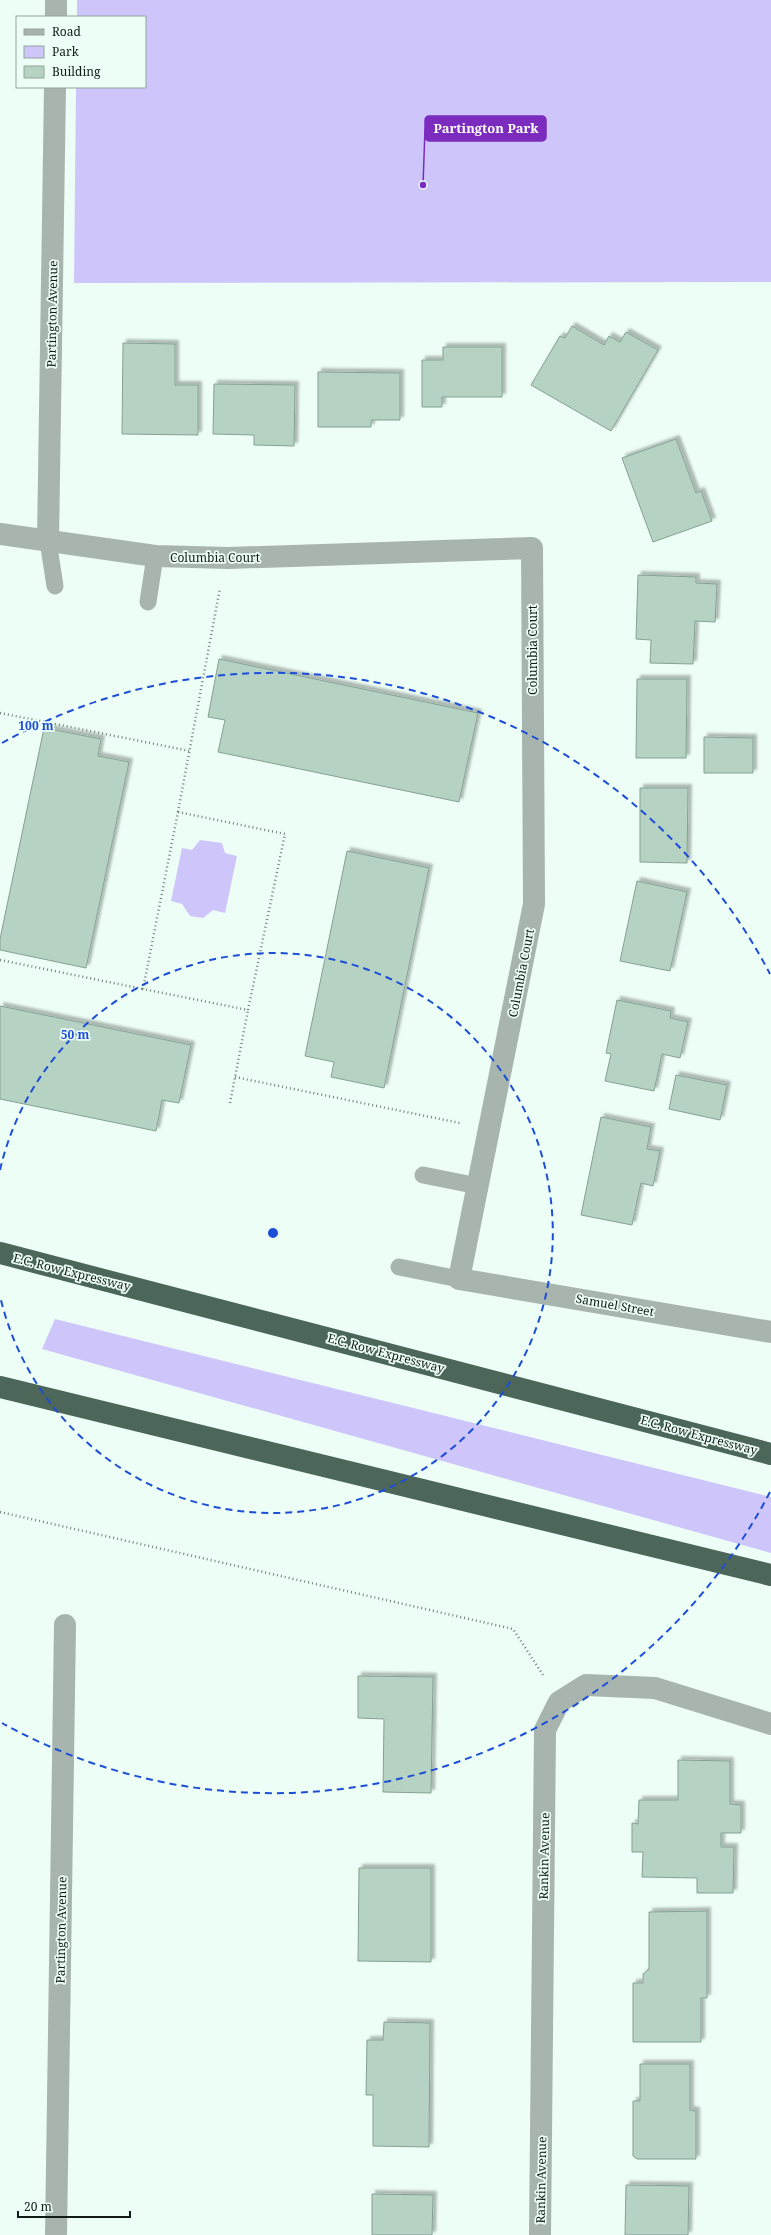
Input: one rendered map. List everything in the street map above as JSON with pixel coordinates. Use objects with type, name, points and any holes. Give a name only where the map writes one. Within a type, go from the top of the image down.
[{"type":"highway","name":"E.C. Row Expressway","points":[[0,1253],[771,1454]]},
{"type":"highway","points":[[0,1387],[771,1575]]},
{"type":"street","points":[[56,0],[56,16]]},
{"type":"street","name":"Partington Avenue","points":[[48,541],[55,88]]},
{"type":"street","name":"Columbia Court","points":[[0,534],[155,556],[229,558],[532,548],[534,904],[458,1279]]},
{"type":"street","name":"Samuel Street","points":[[458,1279],[771,1332]]},
{"type":"street","name":"Partington Avenue","points":[[56,2235],[65,1625]]},
{"type":"street","name":"Rankin Avenue","points":[[540,2235],[545,1730],[559,1702],[586,1685],[655,1688],[771,1724]]},
{"type":"lane","points":[[48,541],[55,586]]},
{"type":"lane","points":[[148,602],[155,556]]},
{"type":"lane","points":[[423,1174],[478,1186]]},
{"type":"lane","points":[[399,1267],[458,1279]]},
{"type":"path","points":[[143,989],[221,586]]},
{"type":"path","points":[[0,713],[190,751]]},
{"type":"path","points":[[178,812],[285,834],[230,1103]]},
{"type":"path","points":[[0,960],[248,1010]]},
{"type":"path","points":[[235,1077],[463,1124]]},
{"type":"path","points":[[0,1512],[513,1629],[545,1677]]},
{"type":"green space","points":[[77,0],[771,0],[771,282],[74,283],[76,88],[146,88],[146,16],[77,16]]},
{"type":"green space","points":[[200,840],[222,843],[225,853],[237,856],[225,913],[213,910],[203,918],[190,916],[182,904],[171,901],[182,848],[192,850]]},
{"type":"green space","points":[[55,1319],[771,1497],[771,1553],[42,1349]]},
{"type":"building","points":[[572,326],[604,345],[609,336],[620,342],[626,332],[658,350],[611,431],[531,385],[560,336],[565,338]]},
{"type":"building","points":[[123,343],[175,344],[175,385],[198,385],[198,435],[122,434]]},
{"type":"building","points":[[443,347],[502,347],[502,397],[442,397],[442,407],[422,407],[422,360],[443,360]]},
{"type":"building","points":[[318,372],[400,373],[400,420],[371,420],[371,427],[318,427]]},
{"type":"building","points":[[214,384],[295,385],[294,446],[254,445],[254,435],[213,434]]},
{"type":"building","points":[[676,439],[696,493],[701,491],[712,521],[653,542],[622,458]]},
{"type":"building","points":[[638,575],[696,577],[696,583],[717,584],[715,622],[695,621],[693,664],[650,663],[651,640],[636,639]]},
{"type":"building","points":[[219,659],[478,713],[459,802],[218,752],[225,720],[208,717]]},
{"type":"building","points":[[637,679],[687,679],[686,758],[636,758]]},
{"type":"building","points":[[44,728],[101,739],[98,756],[129,762],[86,968],[0,950],[0,939]]},
{"type":"building","points":[[704,737],[753,738],[753,773],[704,773]]},
{"type":"building","points":[[640,788],[688,788],[687,863],[640,862]]},
{"type":"building","points":[[347,851],[429,868],[384,1088],[331,1077],[334,1062],[305,1056]]},
{"type":"building","points":[[637,881],[687,892],[670,971],[620,961]]},
{"type":"building","points":[[617,1000],[671,1011],[670,1018],[688,1022],[680,1058],[662,1054],[654,1091],[605,1081],[611,1054],[606,1053]]},
{"type":"building","points":[[0,1006],[191,1045],[179,1103],[162,1100],[156,1131],[0,1099]]},
{"type":"building","points":[[676,1075],[727,1085],[720,1120],[669,1109]]},
{"type":"building","points":[[601,1117],[651,1127],[647,1149],[660,1151],[653,1186],[641,1183],[632,1225],[581,1215]]},
{"type":"building","points":[[358,1676],[433,1677],[431,1793],[383,1792],[384,1719],[358,1718]]},
{"type":"building","points":[[678,1760],[730,1761],[730,1804],[741,1805],[741,1833],[721,1833],[721,1847],[734,1847],[733,1893],[697,1893],[697,1878],[642,1877],[643,1852],[632,1852],[632,1823],[638,1824],[639,1800],[678,1800]]},
{"type":"building","points":[[359,1868],[431,1868],[431,1962],[358,1961]]},
{"type":"building","points":[[707,1911],[707,1998],[701,1998],[701,2042],[633,2042],[633,1983],[643,1983],[643,1974],[649,1969],[649,1912]]},
{"type":"building","points":[[384,2022],[430,2023],[429,2147],[373,2146],[373,2095],[366,2095],[367,2040],[383,2040]]},
{"type":"building","points":[[640,2064],[690,2064],[690,2110],[696,2111],[696,2159],[637,2159],[633,2156],[633,2101],[640,2101]]},
{"type":"building","points":[[626,2185],[689,2186],[688,2235],[625,2235]]},
{"type":"building","points":[[372,2194],[433,2195],[432,2235],[372,2235]]},
{"type":"place","name":"Partington Park","points":[[423,185]]}]
